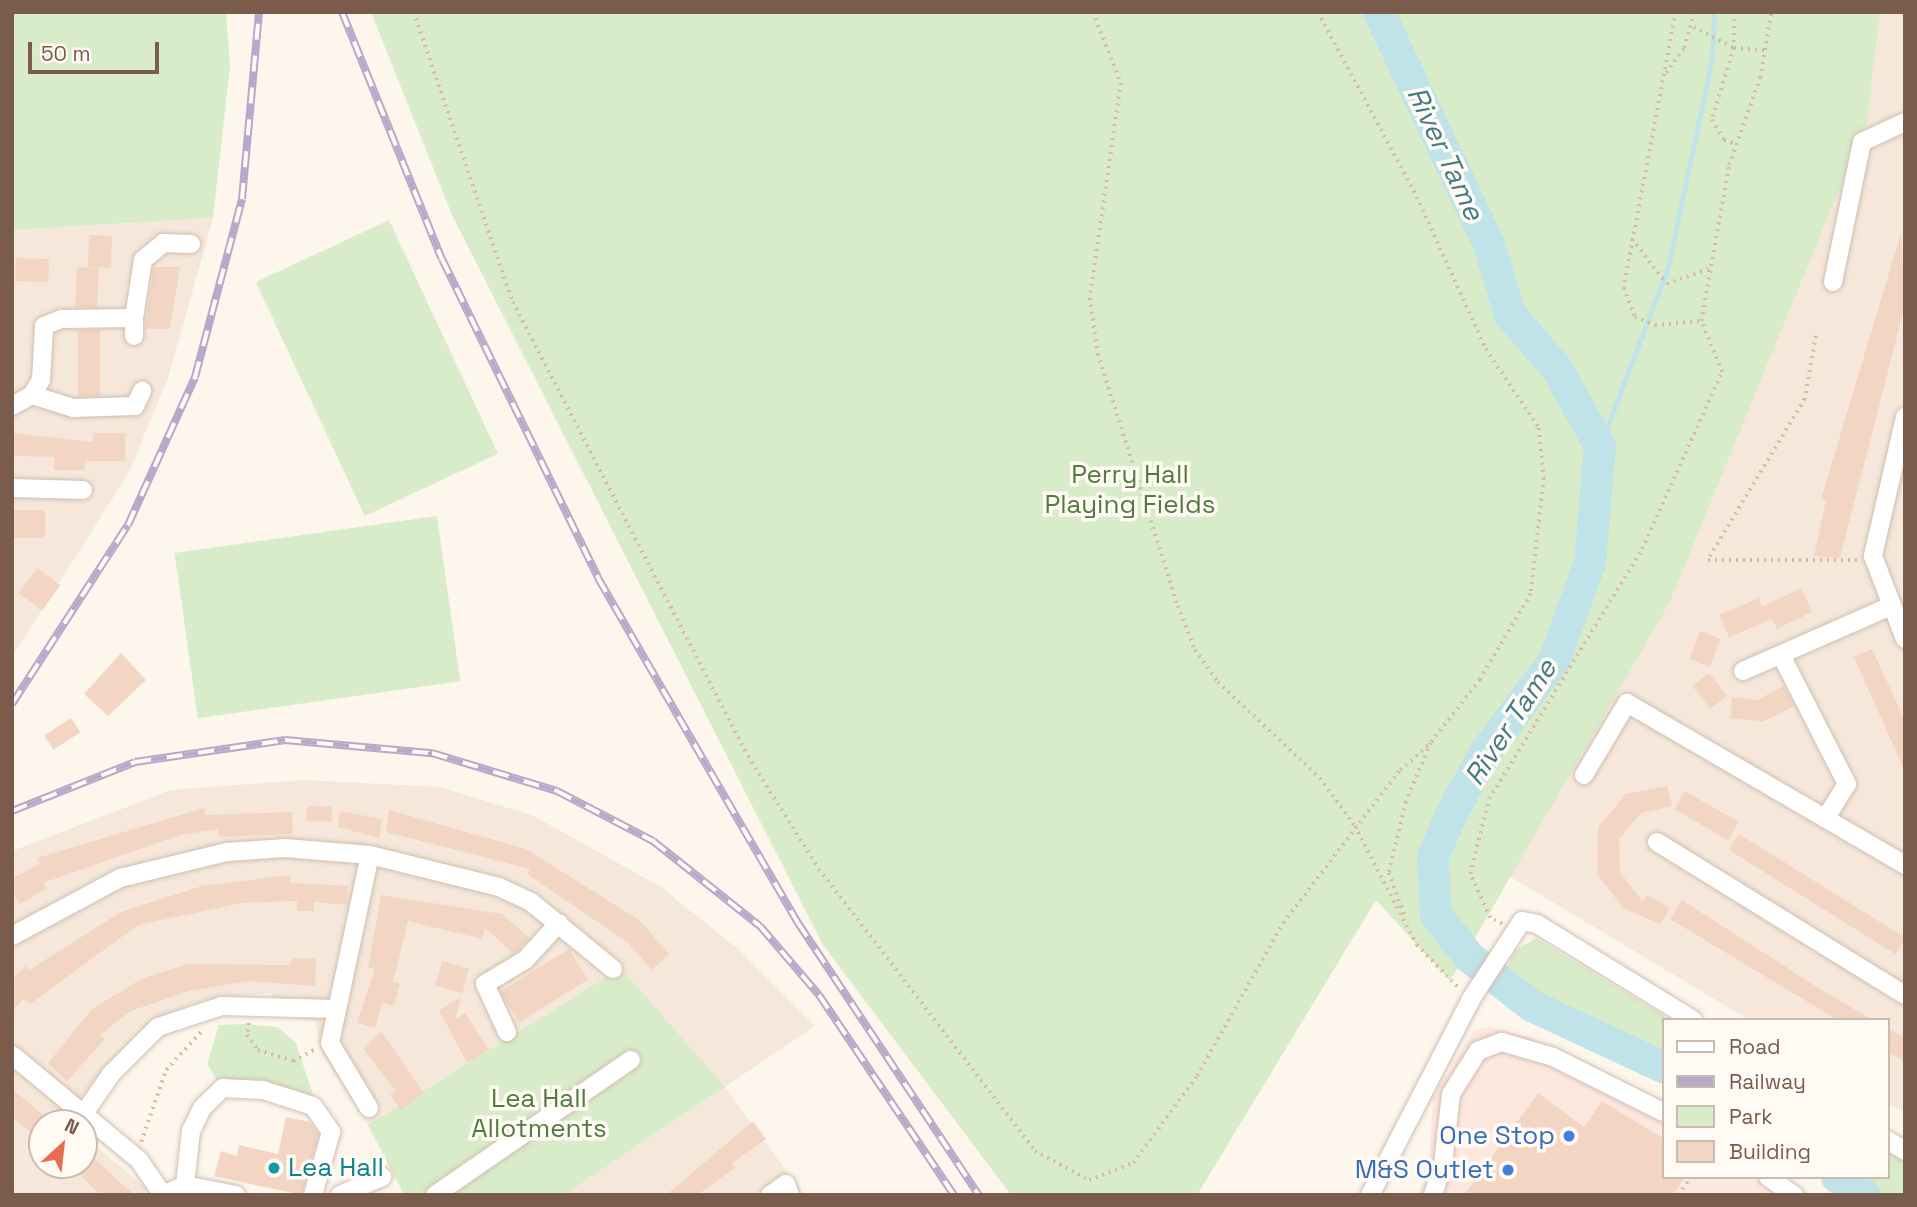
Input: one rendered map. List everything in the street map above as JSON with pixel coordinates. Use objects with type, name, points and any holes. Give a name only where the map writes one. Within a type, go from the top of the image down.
[{"type":"street","points":[[1833,282],[1862,142],[1905,122]]},
{"type":"street","points":[[134,336],[134,318],[143,260],[163,243],[191,244]]},
{"type":"street","points":[[12,406],[32,395],[41,380],[44,326],[61,319],[134,318]]},
{"type":"street","points":[[32,395],[73,408],[135,406],[142,391]]},
{"type":"street","points":[[1905,417],[1873,559],[1889,607],[1905,639]]},
{"type":"street","points":[[12,488],[83,490]]},
{"type":"street","points":[[1743,671],[1889,607]]},
{"type":"street","points":[[1781,655],[1847,784],[1825,819]]},
{"type":"street","points":[[1584,775],[1627,703],[1905,866]]},
{"type":"street","points":[[1657,842],[1905,995]]},
{"type":"street","points":[[12,936],[120,878],[227,852],[370,855],[499,887],[559,923],[613,969]]},
{"type":"street","points":[[369,1108],[330,1043],[370,855]]},
{"type":"street","points":[[1370,1195],[1475,993],[1511,930],[1522,921],[1537,923],[1690,1018]]},
{"type":"street","points":[[507,1032],[485,984],[525,960],[559,923]]},
{"type":"street","points":[[87,1109],[111,1074],[158,1027],[222,1006],[336,1009]]},
{"type":"street","points":[[1433,1195],[1443,1165],[1451,1094],[1478,1051],[1502,1042],[1553,1057],[1661,1111]]},
{"type":"street","points":[[12,1055],[81,1109]]},
{"type":"street","points":[[435,1195],[631,1060]]},
{"type":"street","points":[[185,1185],[185,1157],[202,1108],[223,1088],[263,1090],[313,1106],[331,1132],[313,1195]]},
{"type":"street","points":[[98,1124],[139,1160],[163,1195],[185,1185],[236,1195]]},
{"type":"street","points":[[1889,1141],[1905,1151]]},
{"type":"street","points":[[340,1195],[382,1177]]},
{"type":"street","points":[[1771,1179],[1794,1195]]},
{"type":"street","points":[[770,1195],[788,1189]]},
{"type":"path","points":[[414,12],[513,302],[741,744],[819,869],[1035,1151],[1089,1180],[1133,1163],[1196,1076],[1283,923],[1399,770],[1431,743],[1480,680],[1531,594],[1542,533],[1539,428],[1486,349],[1417,197],[1318,12]]},
{"type":"path","points":[[1093,12],[1121,83],[1090,298],[1098,354],[1178,606],[1195,650],[1218,682],[1320,778],[1355,826],[1411,935],[1428,961],[1475,993]]},
{"type":"path","points":[[1676,12],[1624,288],[1635,317],[1655,325],[1701,321]]},
{"type":"path","points":[[1664,75],[1694,27],[1694,12]]},
{"type":"path","points":[[1735,12],[1734,48],[1712,120],[1724,140],[1736,144]]},
{"type":"path","points":[[1490,918],[1470,874],[1489,799],[1642,549],[1722,372],[1701,321],[1736,144],[1765,50],[1772,12]]},
{"type":"path","points":[[1694,27],[1718,44],[1765,50]]},
{"type":"path","points":[[1632,239],[1667,284],[1711,268]]},
{"type":"path","points":[[1816,336],[1805,399],[1708,560],[1873,559]]},
{"type":"path","points":[[1411,935],[1389,873],[1406,802],[1431,743]]},
{"type":"path","points":[[242,1020],[256,1025]]},
{"type":"path","points":[[249,1023],[247,1035],[258,1050],[286,1059],[302,1059],[330,1043]]},
{"type":"path","points":[[139,1145],[166,1070],[208,1027]]},
{"type":"path","points":[[1678,1195],[1690,1179]]},
{"type":"shaded area","points":[[1880,12],[1905,12],[1905,1113],[1889,1104],[1889,1018],[1746,1018],[1509,876],[1670,602],[1867,122]]},
{"type":"shaded area","points":[[213,218],[168,378],[128,474],[12,657],[12,230]]},
{"type":"shaded area","points":[[304,780],[440,787],[534,816],[661,887],[738,949],[815,1026],[725,1087],[804,1195],[564,1195],[724,1087],[621,968],[368,1125],[321,1051],[315,1021],[287,1016],[271,993],[203,1000],[159,1017],[132,1039],[69,1109],[28,1109],[28,1179],[98,1179],[98,1148],[147,1189],[143,1195],[12,1195],[12,851],[171,790]]},
{"type":"shaded area","points":[[1489,1027],[1527,1036],[1661,1100],[1661,1179],[1788,1179],[1811,1195],[1418,1195],[1429,1169],[1433,1097],[1474,1030]]},
{"type":"green space","points":[[12,12],[226,12],[230,66],[213,218],[12,230]]},
{"type":"green space","name":"Perry Hall Playing Fields","points":[[371,12],[1880,12],[1867,122],[1670,602],[1450,981],[1376,900],[1197,1195],[1011,1195],[823,945],[452,215]]},
{"type":"green space","points":[[389,220],[498,454],[365,516],[256,282]]},
{"type":"green space","points":[[437,516],[460,681],[198,718],[175,553]]},
{"type":"green space","points":[[1536,938],[1668,1018],[1661,1018],[1661,1055],[1545,998],[1506,969],[1516,950]]},
{"type":"green space","name":"Lea Hall Allotments","points":[[621,968],[725,1087],[564,1195],[404,1195],[368,1125]]},
{"type":"green space","points":[[219,1025],[278,1027],[296,1043],[315,1101],[218,1082],[207,1064]]},
{"type":"green space","points":[[1889,1152],[1905,1162],[1905,1195],[1878,1195],[1855,1179],[1889,1179]]},
{"type":"building","points":[[1901,233],[1905,305],[1840,558],[1814,556],[1826,500],[1821,499]]},
{"type":"building","points":[[89,235],[112,236],[111,268],[88,267]]},
{"type":"building","points":[[16,258],[49,259],[48,282],[15,281]]},
{"type":"building","points":[[77,267],[99,268],[97,308],[75,307]]},
{"type":"building","points":[[154,267],[180,267],[170,329],[145,329]]},
{"type":"building","points":[[78,330],[100,330],[100,396],[78,396]]},
{"type":"building","points":[[12,433],[93,442],[93,433],[125,433],[125,461],[85,461],[85,470],[54,470],[54,457],[12,456]]},
{"type":"building","points":[[14,510],[45,510],[45,538],[14,538]]},
{"type":"building","points":[[37,568],[60,585],[42,610],[19,593]]},
{"type":"building","points":[[1801,588],[1812,612],[1777,629],[1772,619],[1729,637],[1719,615],[1759,598],[1762,607]]},
{"type":"building","points":[[1700,631],[1721,639],[1710,667],[1689,659]]},
{"type":"building","points":[[1872,649],[1905,721],[1905,772],[1854,657]]},
{"type":"building","points":[[121,653],[146,680],[108,716],[84,694]]},
{"type":"building","points":[[1709,673],[1727,696],[1710,709],[1692,686]]},
{"type":"building","points":[[1784,686],[1794,706],[1763,722],[1730,718],[1732,697],[1757,700]]},
{"type":"building","points":[[71,718],[80,732],[53,750],[44,735]]},
{"type":"building","points":[[1667,786],[1672,806],[1641,813],[1619,839],[1620,872],[1643,902],[1647,895],[1670,908],[1660,924],[1623,908],[1597,874],[1598,827],[1626,794]]},
{"type":"building","points":[[1685,791],[1739,822],[1728,840],[1674,809]]},
{"type":"building","points":[[307,806],[332,807],[331,822],[306,821]]},
{"type":"building","points":[[204,808],[206,815],[292,812],[293,834],[219,837],[218,829],[180,835],[43,883],[47,888],[20,904],[12,891],[12,879],[40,863],[37,858]]},
{"type":"building","points":[[389,810],[526,849],[639,920],[669,954],[652,970],[627,942],[527,874],[530,869],[386,832]]},
{"type":"building","points":[[340,811],[382,819],[379,838],[338,827]]},
{"type":"building","points":[[1739,834],[1905,938],[1895,954],[1729,850]]},
{"type":"building","points":[[290,875],[290,883],[348,886],[347,905],[314,902],[314,911],[297,911],[297,901],[242,903],[138,925],[30,1004],[24,998],[12,1012],[12,979],[26,966],[29,970],[121,912],[202,886]]},
{"type":"building","points":[[381,895],[502,914],[529,938],[514,954],[485,928],[482,939],[408,921],[393,982],[400,984],[394,1006],[382,1003],[375,1028],[357,1023],[375,969],[368,968]]},
{"type":"building","points":[[1682,900],[1870,1018],[1835,1018],[1670,919]]},
{"type":"building","points":[[569,949],[588,980],[519,1022],[500,992]]},
{"type":"building","points":[[291,958],[316,959],[315,986],[249,981],[189,991],[131,1011],[100,1035],[105,1039],[67,1081],[48,1063],[92,1009],[143,978],[188,964],[291,965]]},
{"type":"building","points":[[442,961],[469,968],[462,993],[435,986]]},
{"type":"building","points":[[461,997],[455,1019],[465,1013],[489,1050],[467,1063],[439,1010]]},
{"type":"building","points":[[1889,1029],[1905,1038],[1905,1062],[1889,1053]]},
{"type":"building","points":[[381,1031],[424,1093],[401,1110],[390,1095],[396,1091],[363,1049]]},
{"type":"building","points":[[12,1089],[36,1109],[28,1109],[28,1130],[12,1117]]},
{"type":"building","name":"One Stop","points":[[1538,1093],[1584,1127],[1602,1101],[1661,1137],[1661,1179],[1684,1179],[1673,1195],[1464,1195]]},
{"type":"building","name":"Lea Hall","points":[[286,1117],[310,1122],[319,1134],[302,1195],[214,1176],[221,1151],[237,1156],[239,1145],[278,1154]]},
{"type":"building","points":[[753,1121],[766,1139],[732,1163],[735,1168],[697,1195],[666,1195]]},
{"type":"building","points":[[98,1162],[135,1195],[101,1195],[84,1179],[98,1179]]},
{"type":"waterway","name":"River Tame","points":[[1379,12],[1489,245],[1510,314],[1557,369],[1600,446],[1590,562],[1554,661],[1486,751],[1453,811],[1433,857],[1436,914],[1469,957],[1532,1006],[1661,1066]]},
{"type":"waterway","points":[[1600,446],[1668,267],[1712,59],[1714,12]]},
{"type":"waterway","name":"River Tame","points":[[1840,1179],[1865,1195]]},
{"type":"railway","points":[[12,704],[128,525],[195,377],[242,199],[259,12]]},
{"type":"railway","points":[[342,12],[442,259],[598,578],[798,923],[979,1195]]},
{"type":"railway","points":[[12,811],[135,762],[285,740],[432,753],[557,791],[653,841],[760,926],[819,995],[954,1195]]},
{"type":"place","name":"One Stop","points":[[1569,1136]]},
{"type":"place","name":"Lea Hall","points":[[274,1168]]},
{"type":"place","name":"M&S Outlet","points":[[1508,1170]]}]
